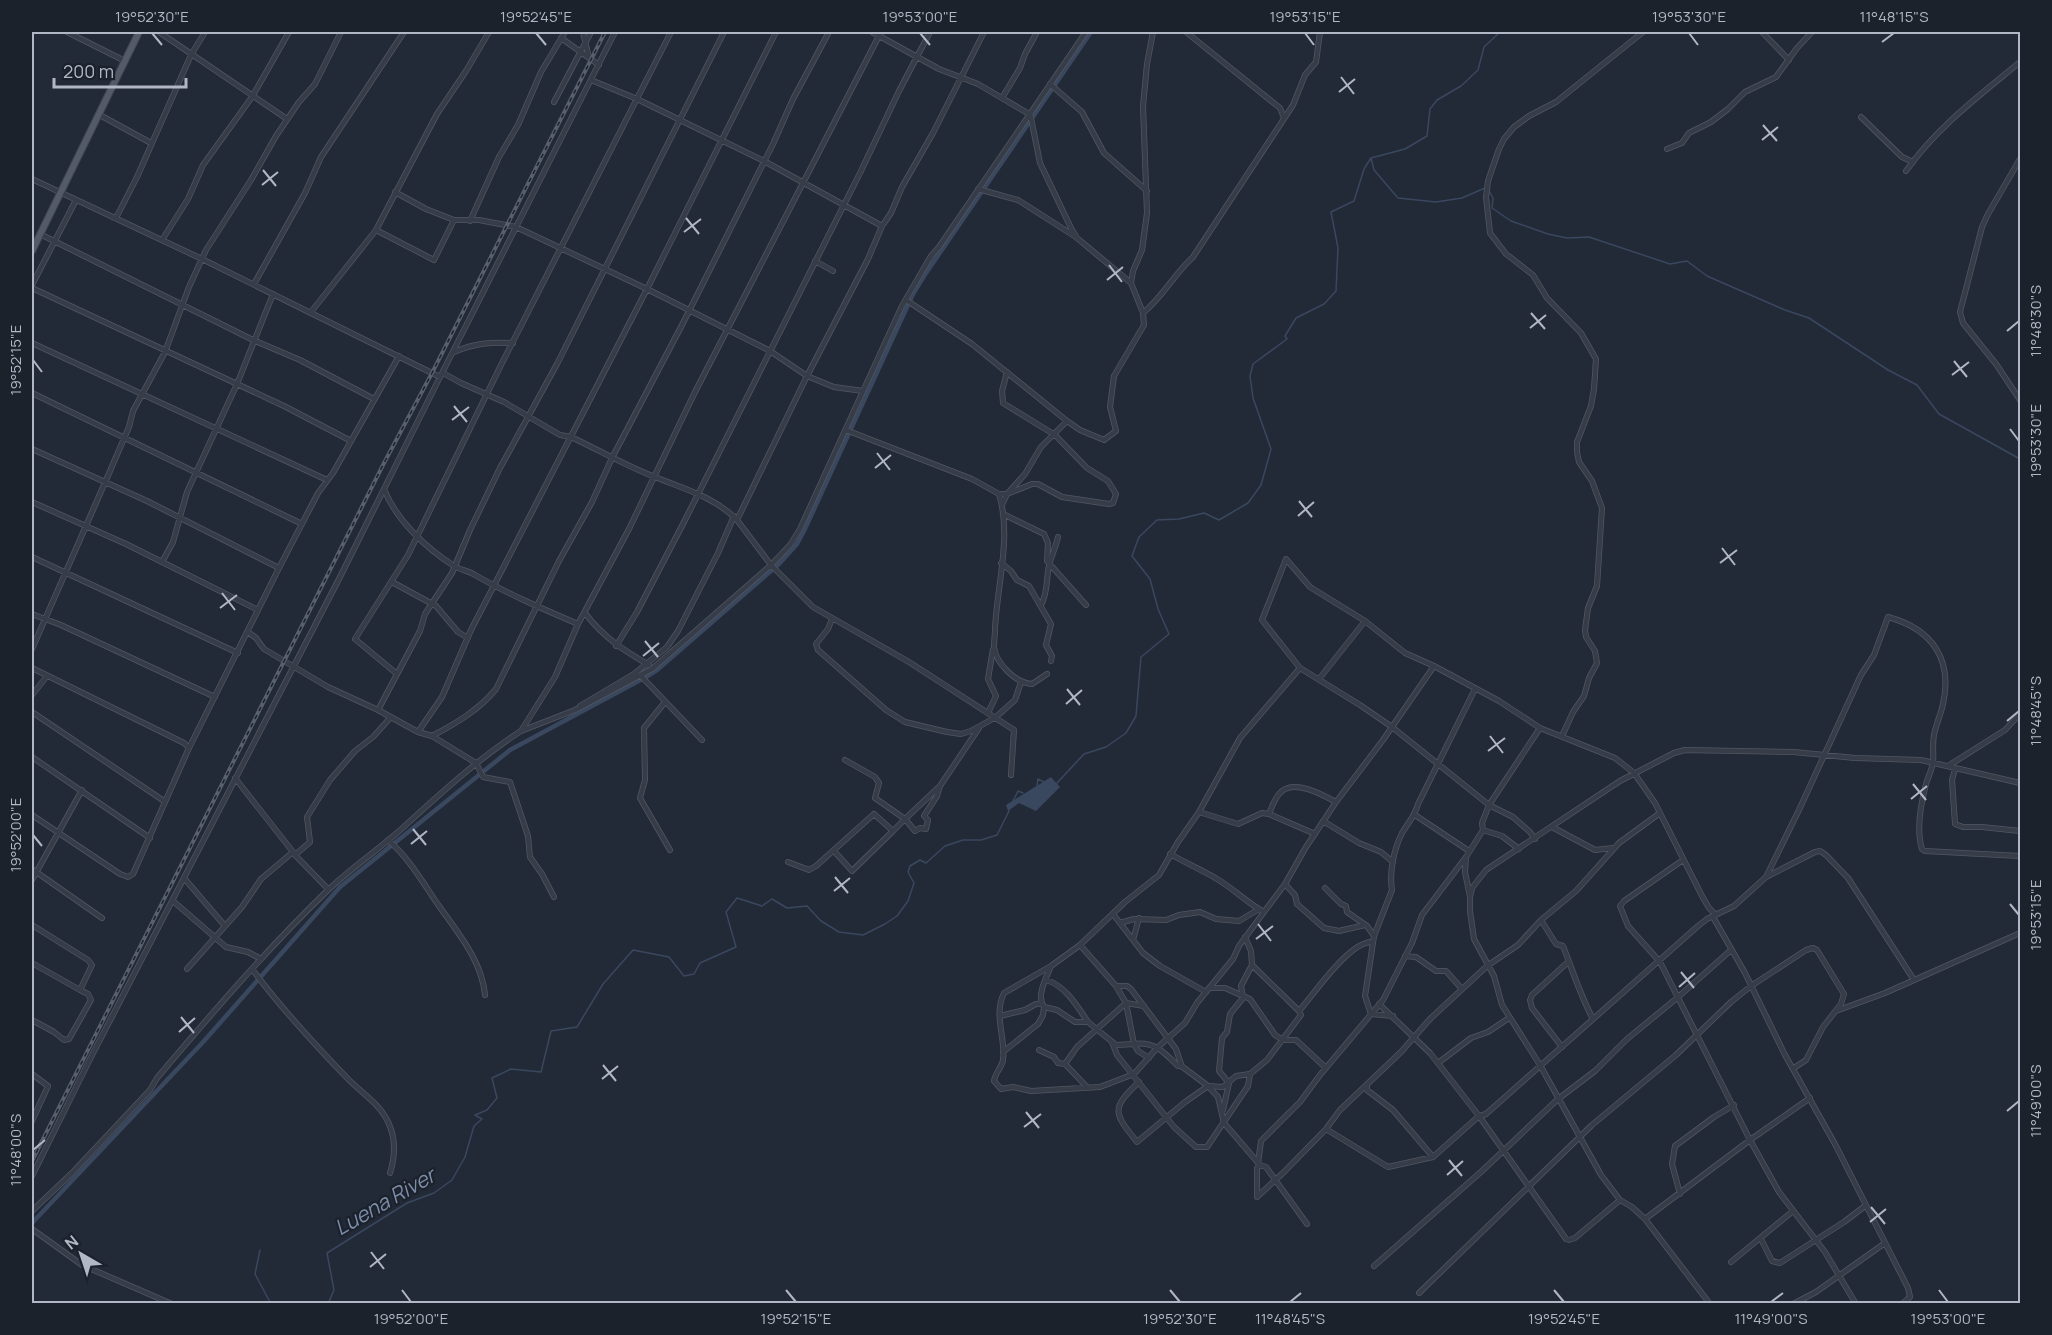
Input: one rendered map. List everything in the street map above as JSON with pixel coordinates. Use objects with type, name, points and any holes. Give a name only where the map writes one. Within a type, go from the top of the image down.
[{"type":"main road","points":[[32,250],[139,32]]},
{"type":"street","points":[[67,32],[125,61]]},
{"type":"street","points":[[159,32],[287,119]]},
{"type":"street","points":[[116,218],[137,177],[191,55],[205,32]]},
{"type":"street","points":[[162,240],[188,199],[203,165],[252,97],[289,32]]},
{"type":"street","points":[[32,649],[124,438],[133,411],[165,352],[202,259],[287,119],[315,84],[341,32]]},
{"type":"street","points":[[254,284],[305,193],[321,157],[404,32]]},
{"type":"street","points":[[311,312],[376,230],[438,114],[489,32]]},
{"type":"street","points":[[470,221],[518,125],[541,72],[565,32]]},
{"type":"street","points":[[583,32],[589,58]]},
{"type":"street","points":[[554,102],[591,32]]},
{"type":"street","points":[[32,1176],[294,666],[615,32]]},
{"type":"street","points":[[397,674],[355,640],[418,536],[486,395],[671,32]]},
{"type":"street","points":[[378,710],[420,632],[425,614],[455,566],[470,530],[724,32]]},
{"type":"street","points":[[418,732],[442,697],[494,586],[776,32]]},
{"type":"street","points":[[432,736],[463,718],[496,689],[559,561],[592,502],[612,458],[688,312],[793,99],[829,32]]},
{"type":"street","points":[[872,32],[880,33],[916,57],[961,77],[1029,113],[1040,164],[1077,238]]},
{"type":"street","points":[[616,646],[637,612],[698,494],[930,32]]},
{"type":"street","points":[[575,710],[585,701],[648,664],[667,647],[674,637],[868,260],[882,226],[891,213],[902,187],[933,133],[984,32]]},
{"type":"street","points":[[1002,98],[1020,69],[1037,32]]},
{"type":"street","points":[[32,1211],[72,1173],[150,1090],[165,1069],[252,969],[328,889],[476,763],[521,731],[575,710],[652,669],[771,565],[790,545],[800,530],[906,300],[931,256],[1086,32]]},
{"type":"street","points":[[1131,283],[1144,237],[1147,191],[1143,106],[1153,32]]},
{"type":"street","points":[[1186,32],[1206,45],[1280,108],[1284,119]]},
{"type":"street","points":[[1143,313],[1160,298],[1193,258],[1284,119],[1299,94],[1305,75],[1316,62],[1320,32]]},
{"type":"street","points":[[1562,736],[1573,712],[1584,696],[1589,678],[1597,663],[1595,651],[1586,637],[1585,630],[1590,601],[1597,586],[1602,508],[1592,481],[1579,462],[1576,452],[1577,442],[1591,406],[1596,358],[1581,333],[1547,298],[1533,275],[1506,254],[1490,233],[1486,197],[1488,181],[1499,149],[1514,127],[1556,102],[1642,32]]},
{"type":"street","points":[[1762,32],[1789,60]]},
{"type":"street","points":[[1667,149],[1682,143],[1689,133],[1711,122],[1745,92],[1770,81],[1781,72],[1812,32]]},
{"type":"street","points":[[521,731],[555,677],[579,624],[655,477],[695,392],[880,33]]},
{"type":"street","points":[[561,38],[599,65]]},
{"type":"street","points":[[1906,171],[1937,134],[2020,62]]},
{"type":"street","points":[[591,80],[637,99],[764,161],[882,226]]},
{"type":"street","points":[[1050,84],[1082,112],[1104,153],[1147,191]]},
{"type":"street","points":[[98,114],[151,143]]},
{"type":"street","points":[[1861,117],[1902,157],[1913,162]]},
{"type":"street","points":[[2020,159],[1985,221],[1960,312],[1963,322],[1996,364],[2020,400]]},
{"type":"street","points":[[32,179],[254,284],[399,356],[504,402],[561,435],[571,437],[612,458],[721,506],[736,518],[771,565],[813,607],[909,662],[1014,730],[1011,775]]},
{"type":"street","points":[[906,300],[972,344],[1067,421],[1100,440],[1116,431],[1110,407],[1114,376],[1144,325],[1143,313],[1131,283],[1077,238],[1018,200],[978,189]]},
{"type":"street","points":[[395,192],[454,220],[496,222],[516,227],[770,351],[807,376],[834,387],[863,392]]},
{"type":"street","points":[[76,200],[32,286],[351,441]]},
{"type":"street","points":[[376,230],[434,260],[454,220]]},
{"type":"street","points":[[40,234],[253,340],[300,360],[374,399]]},
{"type":"street","points":[[815,261],[833,271]]},
{"type":"street","points":[[162,562],[170,548],[187,492],[237,384],[273,294]]},
{"type":"street","points":[[453,352],[483,342],[513,343]]},
{"type":"street","points":[[32,343],[327,480]]},
{"type":"street","points":[[32,815],[57,834],[120,874],[128,877],[133,874],[189,748],[279,568],[399,356]]},
{"type":"street","points":[[846,430],[972,479],[999,494],[1007,494],[1038,484],[1062,497],[1078,501],[1113,503],[1116,494],[1108,481],[1087,468],[1055,435],[1003,403],[1002,391],[1007,372]]},
{"type":"street","points":[[32,393],[303,524]]},
{"type":"street","points":[[1002,505],[1007,494],[1025,474],[1041,447],[1067,421]]},
{"type":"street","points":[[32,449],[105,482],[279,568]]},
{"type":"street","points":[[384,489],[395,511],[438,555],[494,586],[579,624]]},
{"type":"street","points":[[988,713],[996,696],[988,679],[994,647],[1001,563],[1003,514],[999,494]]},
{"type":"street","points":[[32,502],[162,562],[258,610]]},
{"type":"street","points":[[1003,514],[1044,534],[1048,543],[1047,561],[1086,605]]},
{"type":"street","points":[[1041,605],[1045,599],[1049,564],[1055,552],[1058,537]]},
{"type":"street","points":[[32,557],[237,653]]},
{"type":"street","points":[[1534,839],[1530,832],[1513,817],[1489,805],[1392,727],[1300,668],[1262,620],[1286,559],[1310,587],[1365,621],[1405,652],[1499,701],[1540,728],[1610,755],[1634,773],[1646,788],[1660,813],[1712,917],[1751,986],[1885,1243],[1911,1295],[1902,1304]]},
{"type":"street","points":[[1001,563],[1017,579],[1029,586],[1045,616],[1052,624],[1046,645],[1052,656],[1051,661]]},
{"type":"street","points":[[392,582],[431,603],[458,632],[468,638]]},
{"type":"street","points":[[585,613],[616,646],[648,664],[652,669]]},
{"type":"street","points":[[32,614],[215,697]]},
{"type":"street","points":[[1766,878],[1861,675],[1874,655],[1887,619],[1890,617],[1929,639],[1937,647],[1944,664],[1946,686],[1933,741],[1933,762],[1922,802],[1922,849],[2020,856]]},
{"type":"street","points":[[832,619],[828,629],[816,644],[818,650],[886,711],[905,722],[947,732],[962,734],[971,731],[996,717],[1015,700],[1021,682]]},
{"type":"street","points":[[1319,679],[1365,621]]},
{"type":"street","points":[[248,632],[264,649],[328,687],[418,732],[432,736],[476,763],[485,778],[507,781],[511,784],[528,836],[530,857],[554,897]]},
{"type":"street","points":[[994,647],[999,662],[1021,682],[1032,684],[1047,674]]},
{"type":"street","points":[[1300,668],[1240,738],[1199,812],[1170,854],[1159,875],[1080,945],[1051,966],[1004,993],[1001,999],[1000,1016],[1003,1060],[994,1081],[1001,1089],[1013,1086],[1031,1091],[1105,1087],[1134,1074],[1158,1047],[1185,1023],[1207,990],[1233,960],[1245,937],[1262,911],[1285,884],[1323,821],[1434,666]]},
{"type":"street","points":[[32,668],[143,721],[189,748]]},
{"type":"street","points":[[32,695],[47,676]]},
{"type":"street","points":[[641,676],[702,740]]},
{"type":"street","points":[[1371,1014],[1365,996],[1373,939],[1377,923],[1392,890],[1390,882],[1393,862],[1403,832],[1415,815],[1418,804],[1475,689]]},
{"type":"street","points":[[664,702],[644,728],[645,780],[640,798],[670,850]]},
{"type":"street","points":[[32,712],[164,801]]},
{"type":"street","points":[[1947,767],[2004,730],[2020,714]]},
{"type":"street","points":[[187,969],[243,908],[261,879],[310,842],[307,817],[330,780],[355,751],[373,737],[391,717]]},
{"type":"street","points":[[834,851],[852,871],[940,786],[981,725]]},
{"type":"street","points":[[1540,728],[1489,805],[1482,823],[1483,830],[1466,857],[1422,915],[1405,956],[1379,1004],[1300,1102],[1261,1141],[1257,1168],[1257,1197],[1326,1129],[1340,1110],[1367,1086],[1462,989],[1487,966],[1518,945],[1541,921],[1576,891],[1614,848],[1660,813]]},
{"type":"street","points":[[1470,897],[1472,888],[1486,870],[1634,773],[1685,750],[1794,752],[1933,762],[2020,783]]},
{"type":"street","points":[[32,757],[150,838]]},
{"type":"street","points":[[1958,759],[1963,770]]},
{"type":"street","points":[[845,760],[875,777],[879,783],[875,798],[905,819],[915,831],[920,828],[926,829],[928,820],[924,816],[937,796],[940,786]]},
{"type":"street","points":[[1955,769],[1952,780],[1955,825],[2020,831]]},
{"type":"street","points":[[235,778],[294,853],[328,889]]},
{"type":"street","points":[[1269,814],[1279,794],[1287,788],[1310,789],[1336,802]]},
{"type":"street","points":[[32,880],[34,871],[82,790]]},
{"type":"street","points":[[1199,812],[1238,824],[1262,813],[1269,814],[1315,834]]},
{"type":"street","points":[[788,862],[809,870],[834,851],[873,814],[893,831]]},
{"type":"street","points":[[1415,815],[1469,850]]},
{"type":"street","points":[[1323,821],[1359,843],[1382,852],[1393,862]]},
{"type":"street","points":[[1552,827],[1596,850],[1614,848]]},
{"type":"street","points":[[1483,830],[1502,836],[1519,849]]},
{"type":"street","points":[[1530,832],[1542,834]]},
{"type":"street","points":[[388,840],[401,852],[424,882],[467,946],[482,977],[485,995]]},
{"type":"street","points":[[1596,850],[1600,864]]},
{"type":"street","points":[[1326,1129],[1388,1167],[1433,1157],[1479,1116],[1486,1114],[1712,917],[1739,902],[1766,878],[1815,852],[1820,851],[1826,855],[1848,878],[1914,980]]},
{"type":"street","points":[[1170,854],[1217,879],[1262,911]]},
{"type":"street","points":[[1466,857],[1465,872],[1474,939],[1494,976],[1498,996],[1509,1018],[1540,1065],[1601,1175],[1620,1200],[1645,1219],[1710,1304]]},
{"type":"street","points":[[1683,860],[1620,906],[1628,926],[1660,962],[1750,1140],[1793,1211],[1825,1252],[1856,1304]]},
{"type":"street","points":[[34,871],[102,918]]},
{"type":"street","points":[[184,878],[225,926]]},
{"type":"street","points":[[1285,884],[1294,894],[1297,904],[1323,928],[1339,931],[1377,923]]},
{"type":"street","points":[[1324,888],[1346,906],[1347,912],[1366,925],[1373,939]]},
{"type":"street","points":[[173,901],[230,950],[246,951],[261,960]]},
{"type":"street","points":[[1709,908],[1712,917]]},
{"type":"street","points":[[1120,923],[1139,918],[1166,920],[1182,914],[1202,912],[1216,919],[1239,921],[1262,911]]},
{"type":"street","points":[[1113,914],[1133,940],[1160,966],[1207,990],[1222,987],[1252,1000],[1272,1030],[1283,1040],[1296,1040],[1326,1068]]},
{"type":"street","points":[[1133,940],[1139,918]]},
{"type":"street","points":[[1541,921],[1556,944],[1563,946],[1576,976],[1577,986],[1593,1019]]},
{"type":"street","points":[[32,925],[91,963],[92,966],[80,990]]},
{"type":"street","points":[[1836,1011],[1857,1005],[2020,933]]},
{"type":"street","points":[[1229,1083],[1219,1071],[1222,1039],[1227,1032],[1230,1014],[1242,1001],[1241,986],[1252,965],[1250,946],[1245,937]]},
{"type":"street","points":[[1299,1011],[1333,967],[1373,939]]},
{"type":"street","points":[[1080,945],[1116,986],[1126,1003],[1136,1050],[1149,1058]]},
{"type":"street","points":[[1419,1293],[1609,1110],[1676,1055],[1731,1002],[1751,986],[1806,950],[1813,948],[1817,950],[1844,994],[1841,1004],[1822,1026],[1806,1060],[1794,1068]]},
{"type":"street","points":[[1374,1266],[1558,1099],[1594,1071],[1627,1039],[1731,950]]},
{"type":"street","points":[[1405,956],[1416,957],[1438,972],[1446,971],[1462,989]]},
{"type":"street","points":[[1562,1047],[1532,1008],[1530,1000],[1532,995],[1569,962]]},
{"type":"street","points":[[32,963],[90,996],[91,1000],[69,1039],[64,1040],[32,1020]]},
{"type":"street","points":[[1139,1082],[1124,1096],[1119,1106],[1119,1118],[1137,1142],[1208,1086],[1223,1087],[1236,1076],[1250,1074],[1268,1060],[1300,1018],[1299,1011],[1252,965]]},
{"type":"street","points":[[1003,1052],[1038,1024],[1043,1015],[1041,996],[1051,966]]},
{"type":"street","points":[[252,969],[339,1069],[384,1114],[391,1128],[394,1142],[394,1158],[390,1173]]},
{"type":"street","points":[[1046,980],[1068,994],[1088,1022],[1112,1042],[1119,1045],[1141,1043],[1158,1047],[1178,1066],[1182,1066],[1208,1086],[1220,1098],[1220,1107],[1223,1110]]},
{"type":"street","points":[[1116,986],[1129,987],[1177,1051],[1182,1066]]},
{"type":"street","points":[[1126,1003],[1144,1006]]},
{"type":"street","points":[[1065,1064],[1072,1052],[1126,1003]]},
{"type":"street","points":[[1000,1016],[1025,1010],[1036,1004],[1057,1010],[1074,1022],[1088,1022]]},
{"type":"street","points":[[1379,1004],[1414,1036],[1438,1063],[1479,1116],[1549,1217],[1569,1240],[1575,1238],[1620,1200]]},
{"type":"street","points":[[1371,1014],[1393,1016]]},
{"type":"street","points":[[1438,1063],[1471,1038],[1488,1032],[1509,1018]]},
{"type":"street","points":[[1112,1042],[1117,1055],[1167,1118],[1196,1148],[1210,1144],[1248,1086],[1250,1074]]},
{"type":"street","points":[[1039,1050],[1054,1057],[1058,1063],[1065,1064],[1087,1088]]},
{"type":"street","points":[[32,1074],[48,1086],[32,1121]]},
{"type":"street","points":[[1229,1083],[1223,1110],[1224,1122],[1259,1164],[1266,1167],[1308,1224]]},
{"type":"street","points":[[1367,1086],[1367,1090],[1393,1110],[1433,1157]]},
{"type":"street","points":[[1645,1219],[1810,1098]]},
{"type":"street","points":[[1680,1194],[1672,1164],[1675,1146],[1734,1105]]},
{"type":"street","points":[[1761,1239],[1772,1261],[1780,1263],[1865,1206]]},
{"type":"street","points":[[1731,1262],[1793,1211]]},
{"type":"street","points":[[32,1229],[82,1265],[172,1304]]},
{"type":"street","points":[[1793,1304],[1811,1295],[1885,1243]]},
{"type":"water","points":[[1051,777],[1060,787],[1036,811],[1019,803],[1008,811],[1006,805]]},
{"type":"waterway","points":[[32,1223],[204,1041],[340,887],[510,750],[657,670],[779,564],[797,544],[913,294],[1091,32]]},
{"type":"waterway","name":"Luena River","points":[[1057,783],[1084,754],[1106,747],[1126,733],[1136,716],[1141,657],[1169,634],[1158,609],[1150,579],[1132,556],[1139,537],[1157,520],[1179,519],[1204,513],[1219,520],[1248,503],[1261,485],[1271,449],[1253,398],[1250,376],[1253,364],[1287,339],[1285,336],[1296,318],[1324,304],[1336,291],[1338,248],[1331,212],[1354,201],[1364,169],[1371,158],[1405,149],[1427,136],[1430,109],[1437,100],[1461,86],[1478,70],[1484,47],[1500,32]]},
{"type":"waterway","points":[[1371,158],[1374,170],[1398,198],[1436,202],[1462,198],[1485,188]]},
{"type":"waterway","points":[[1489,191],[1493,198],[1492,208],[1511,221],[1567,238],[1589,237],[1670,264],[1687,261],[1707,276],[1809,318],[1888,370],[1917,385],[1939,414],[2020,459]]},
{"type":"waterway","name":"Luena River","points":[[1037,786],[1038,779],[1044,782]]},
{"type":"waterway","name":"Luena River","points":[[1013,801],[1018,791],[1023,793]]},
{"type":"waterway","name":"Luena River","points":[[328,1304],[334,1290],[327,1253],[407,1203],[434,1193],[452,1180],[465,1157],[474,1126],[482,1119],[475,1115],[487,1110],[497,1098],[492,1078],[511,1069],[541,1072],[551,1031],[577,1027],[603,984],[633,950],[669,957],[684,976],[694,974],[700,963],[736,947],[726,912],[737,898],[762,906],[772,899],[787,908],[807,906],[821,921],[839,932],[863,935],[897,916],[908,901],[914,883],[908,872],[910,866],[920,860],[926,863],[945,846],[963,840],[981,840],[997,835],[1009,811]]},
{"type":"waterway","points":[[260,1250],[255,1274],[271,1304]]},
{"type":"railway","points":[[32,1161],[384,463],[605,32]]}]
